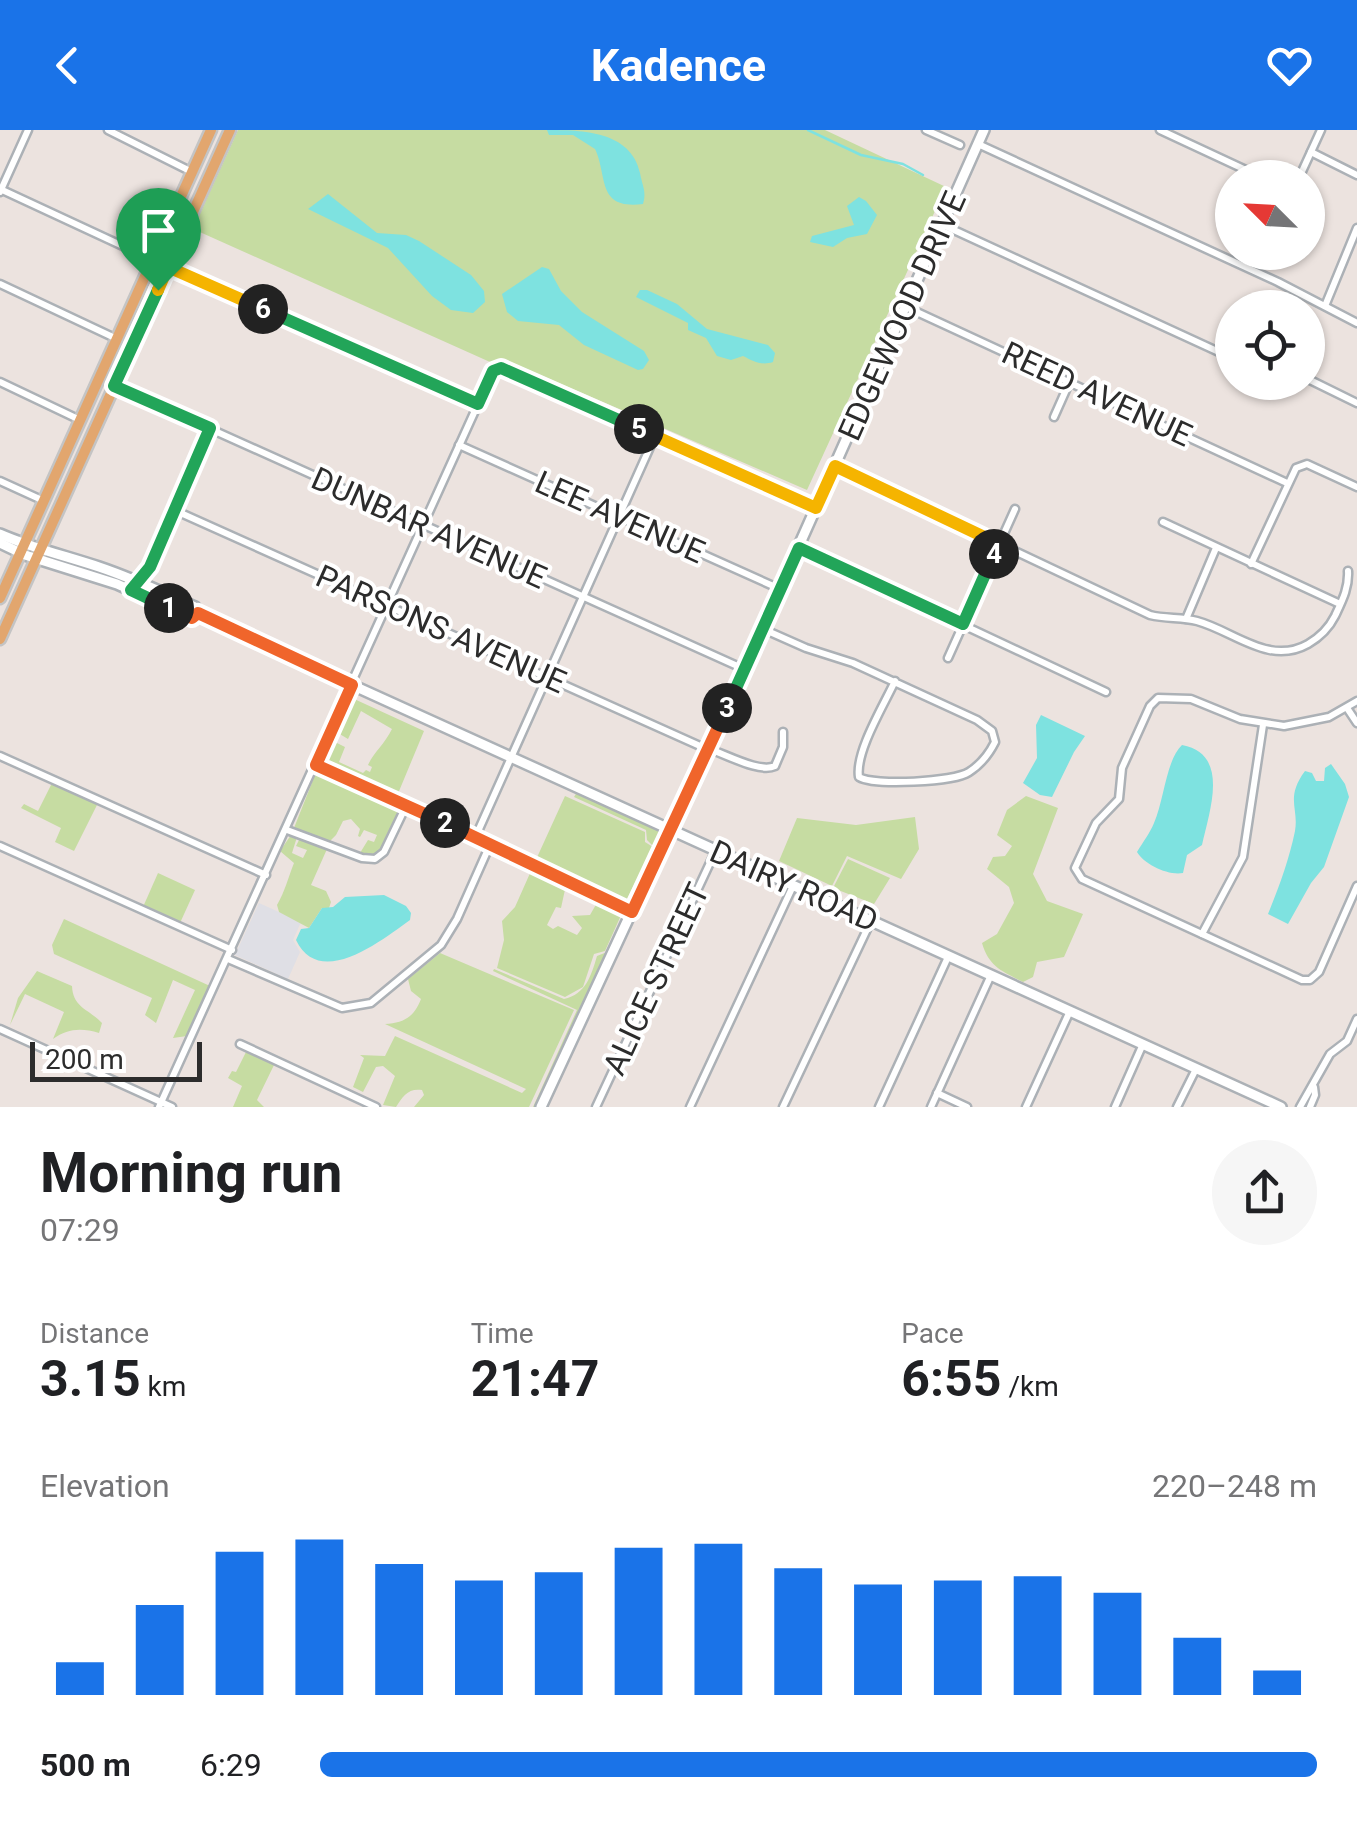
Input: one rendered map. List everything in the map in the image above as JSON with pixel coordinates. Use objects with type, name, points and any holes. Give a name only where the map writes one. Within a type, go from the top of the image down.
[{"type":"main road","points":[[0,598],[211,130]]},
{"type":"main road","points":[[0,639],[230,130]]},
{"type":"main road","points":[[192,172],[199,200]]},
{"type":"main road","points":[[162,239],[162,255],[168,267]]},
{"type":"main road","points":[[152,260],[158,272],[158,290]]},
{"type":"main road","points":[[109,356],[114,386]]},
{"type":"main road","points":[[80,420],[86,434],[84,454]]},
{"type":"street","points":[[28,130],[0,190],[152,260]]},
{"type":"street","points":[[108,130],[192,172]]},
{"type":"street","name":"EDGEWOOD DRIVE","points":[[541,1107],[799,548],[984,130]]},
{"type":"street","points":[[1160,130],[1224,160]]},
{"type":"street","points":[[1307,160],[1321,130]]},
{"type":"street","points":[[929,131],[960,145]]},
{"type":"street","points":[[978,144],[1290,290]]},
{"type":"street","points":[[1311,152],[1357,175]]},
{"type":"street","points":[[942,225],[1215,350]]},
{"type":"street","points":[[1325,304],[1357,228]]},
{"type":"street","points":[[168,267],[478,404]]},
{"type":"street","points":[[0,284],[117,338]]},
{"type":"street","name":"REED AVENUE","points":[[906,306],[1287,483]]},
{"type":"street","points":[[1325,307],[1357,323]]},
{"type":"street","points":[[160,1104],[496,368],[816,508]]},
{"type":"street","points":[[0,382],[80,420]]},
{"type":"street","points":[[1054,417],[1070,382]]},
{"type":"street","name":"DUNBAR AVENUE","points":[[114,386],[744,669]]},
{"type":"street","points":[[1325,387],[1357,403]]},
{"type":"street","points":[[134,586],[150,567],[210,428]]},
{"type":"street","points":[[475,838],[655,436]]},
{"type":"street","name":"LEE AVENUE","points":[[459,445],[780,589]]},
{"type":"street","points":[[1251,564],[1296,468],[1307,464],[1357,487]]},
{"type":"street","points":[[835,466],[1150,615],[1201,622],[1262,649],[1286,652],[1317,639],[1331,624],[1349,584],[1348,572]]},
{"type":"street","points":[[0,481],[44,501]]},
{"type":"street","points":[[948,658],[1015,509]]},
{"type":"street","name":"PARSONS AVENUE","points":[[174,510],[761,770],[770,770],[779,760],[783,732]]},
{"type":"street","points":[[1163,522],[1340,604]]},
{"type":"street","name":"DAIRY ROAD","points":[[0,534],[22,548]]},
{"type":"street","name":"DAIRY ROAD","points":[[0,543],[195,608],[198,613],[352,685],[1281,1107]]},
{"type":"street","points":[[799,548],[1106,692]]},
{"type":"street","points":[[1186,620],[1216,548]]},
{"type":"street","points":[[762,629],[895,681],[986,725],[995,742],[990,753],[966,774],[874,783],[859,777],[858,763],[895,681]]},
{"type":"street","points":[[1357,701],[1308,723],[1263,725],[1191,700],[1158,698],[1150,706],[1122,768],[1118,799],[1096,824],[1075,868],[1082,879],[1302,980],[1310,980],[1319,972],[1357,886]]},
{"type":"street","points":[[1348,708],[1357,724]]},
{"type":"street","points":[[1202,934],[1218,898],[1244,857],[1263,725]]},
{"type":"street","points":[[0,756],[266,875]]},
{"type":"street","points":[[316,765],[632,912]]},
{"type":"street","points":[[286,830],[362,858],[375,859],[384,852],[406,806]]},
{"type":"street","points":[[0,846],[342,1008],[370,1003],[441,945],[457,919],[489,846]]},
{"type":"street","name":"ALICE STREET","points":[[596,1107],[716,850]]},
{"type":"street","points":[[690,1107],[794,886]]},
{"type":"street","points":[[783,1107],[871,920]]},
{"type":"street","points":[[878,1107],[949,956]]},
{"type":"street","points":[[930,1107],[991,975]]},
{"type":"street","points":[[1026,1107],[1070,1012]]},
{"type":"street","points":[[1300,1107],[1330,1054],[1348,1041],[1357,1020]]},
{"type":"street","points":[[0,1029],[172,1107]]},
{"type":"street","points":[[240,1044],[376,1107]]},
{"type":"street","points":[[1115,1107],[1143,1044]]},
{"type":"street","points":[[1177,1107],[1196,1068]]},
{"type":"street","points":[[1310,1107],[1316,1095],[1314,1088]]},
{"type":"street","points":[[937,1094],[967,1107]]},
{"type":"shaded area","points":[[259,903],[301,922],[293,940],[300,952],[288,979],[235,955]]},
{"type":"green space","points":[[238,130],[825,130],[946,187],[807,490],[508,361],[490,362],[193,229]]},
{"type":"green space","points":[[352,698],[424,731],[397,796],[324,763],[330,744],[335,742],[345,747],[339,762],[363,773],[370,772],[372,767],[368,765],[392,729],[361,711],[348,739],[338,733]]},
{"type":"green space","points":[[322,771],[402,807],[387,841],[376,855],[360,853],[368,840],[374,842],[377,835],[364,830],[358,836],[360,829],[351,819],[343,821],[329,842],[294,828],[315,775]]},
{"type":"green space","points":[[53,781],[98,803],[74,851],[55,842],[61,828],[21,808],[24,804],[38,811]]},
{"type":"green space","points":[[577,792],[667,831],[537,1107],[533,1107],[577,1010],[493,971],[564,999],[578,993],[590,977],[597,956],[607,952],[625,915],[621,909],[628,905],[655,848],[647,840],[646,830],[574,797]]},
{"type":"green space","points":[[565,796],[645,832],[645,842],[653,847],[625,903],[534,864]]},
{"type":"green space","points":[[1026,796],[1058,808],[1033,874],[1047,901],[1083,914],[1064,957],[1037,962],[1033,977],[1023,982],[993,963],[982,943],[997,934],[1014,903],[1009,887],[987,869],[993,857],[1005,856],[1012,846],[997,835],[1007,810]]},
{"type":"green space","points":[[915,817],[919,849],[901,879],[847,856],[832,886],[779,861],[797,818],[856,825]]},
{"type":"green space","points":[[291,835],[297,837],[292,853],[303,858],[307,850],[296,846],[300,838],[327,849],[311,885],[326,891],[331,902],[309,928],[279,912],[277,905],[294,863],[280,851]]},
{"type":"green space","points":[[848,859],[890,878],[874,904],[833,888]]},
{"type":"green space","points":[[531,871],[566,885],[561,908],[556,907],[547,925],[553,929],[558,926],[577,935],[582,928],[572,916],[590,915],[598,901],[622,913],[605,951],[594,954],[583,987],[565,997],[497,968],[504,940],[502,921],[515,907]]},
{"type":"green space","points":[[158,873],[195,890],[180,923],[143,907]]},
{"type":"green space","points":[[64,919],[210,986],[187,1036],[173,1038],[195,990],[173,980],[156,1023],[145,1015],[152,998],[54,954],[52,945]]},
{"type":"green space","points":[[440,953],[574,1010],[529,1107],[414,1107],[424,1095],[422,1090],[406,1094],[396,1107],[383,1105],[395,1076],[383,1066],[376,1067],[363,1092],[353,1087],[364,1058],[360,1055],[385,1056],[395,1036],[522,1093],[526,1089],[385,1024],[412,1015],[421,999],[411,991],[408,979]]},
{"type":"green space","points":[[37,971],[72,986],[79,1004],[102,1023],[99,1033],[75,1030],[53,1039],[64,1012],[25,994],[10,1025],[18,998]]},
{"type":"green space","points":[[246,1052],[274,1065],[257,1100],[264,1107],[233,1107],[242,1086],[228,1078],[232,1071],[236,1072]]},
{"type":"water","points":[[547,130],[603,136],[627,149],[640,173],[643,204],[618,202],[611,196],[595,149],[573,135],[549,135]]},
{"type":"water","points":[[328,194],[377,233],[406,235],[471,275],[484,291],[485,302],[473,313],[451,310],[432,296],[388,248],[308,209]]},
{"type":"water","points":[[859,197],[877,215],[867,234],[847,238],[833,247],[810,242],[812,236],[854,225],[847,206]]},
{"type":"water","points":[[542,267],[549,269],[561,291],[582,312],[644,351],[649,360],[643,369],[584,345],[559,325],[518,321],[507,312],[502,294]]},
{"type":"water","points":[[640,290],[677,304],[707,329],[768,345],[775,353],[773,362],[717,356],[706,338],[688,330],[688,323],[636,297]]},
{"type":"water","points":[[1041,715],[1085,736],[1052,797],[1040,795],[1023,783],[1037,758],[1036,725]]},
{"type":"water","points":[[1182,745],[1207,760],[1212,772],[1212,801],[1202,845],[1187,855],[1183,873],[1170,873],[1145,861],[1137,852],[1154,823],[1172,760]]},
{"type":"water","points":[[1331,764],[1349,797],[1324,867],[1288,924],[1268,914],[1295,831],[1296,789],[1305,771],[1312,773],[1316,781],[1324,781],[1325,768]]},
{"type":"water","points":[[384,895],[406,906],[410,920],[368,948],[335,961],[320,961],[307,954],[296,940],[301,929],[309,928],[322,908],[333,907],[345,897]]},
{"type":"waterway","points":[[808,130],[861,155],[903,164],[923,175]]},
{"type":"route","points":[[168,267],[478,404],[493,371],[501,368],[816,508],[835,466],[999,544],[963,624],[799,548],[632,912],[316,765],[352,685],[198,613],[192,618],[131,590],[150,567],[210,428],[114,386],[158,290],[168,267]]}]
